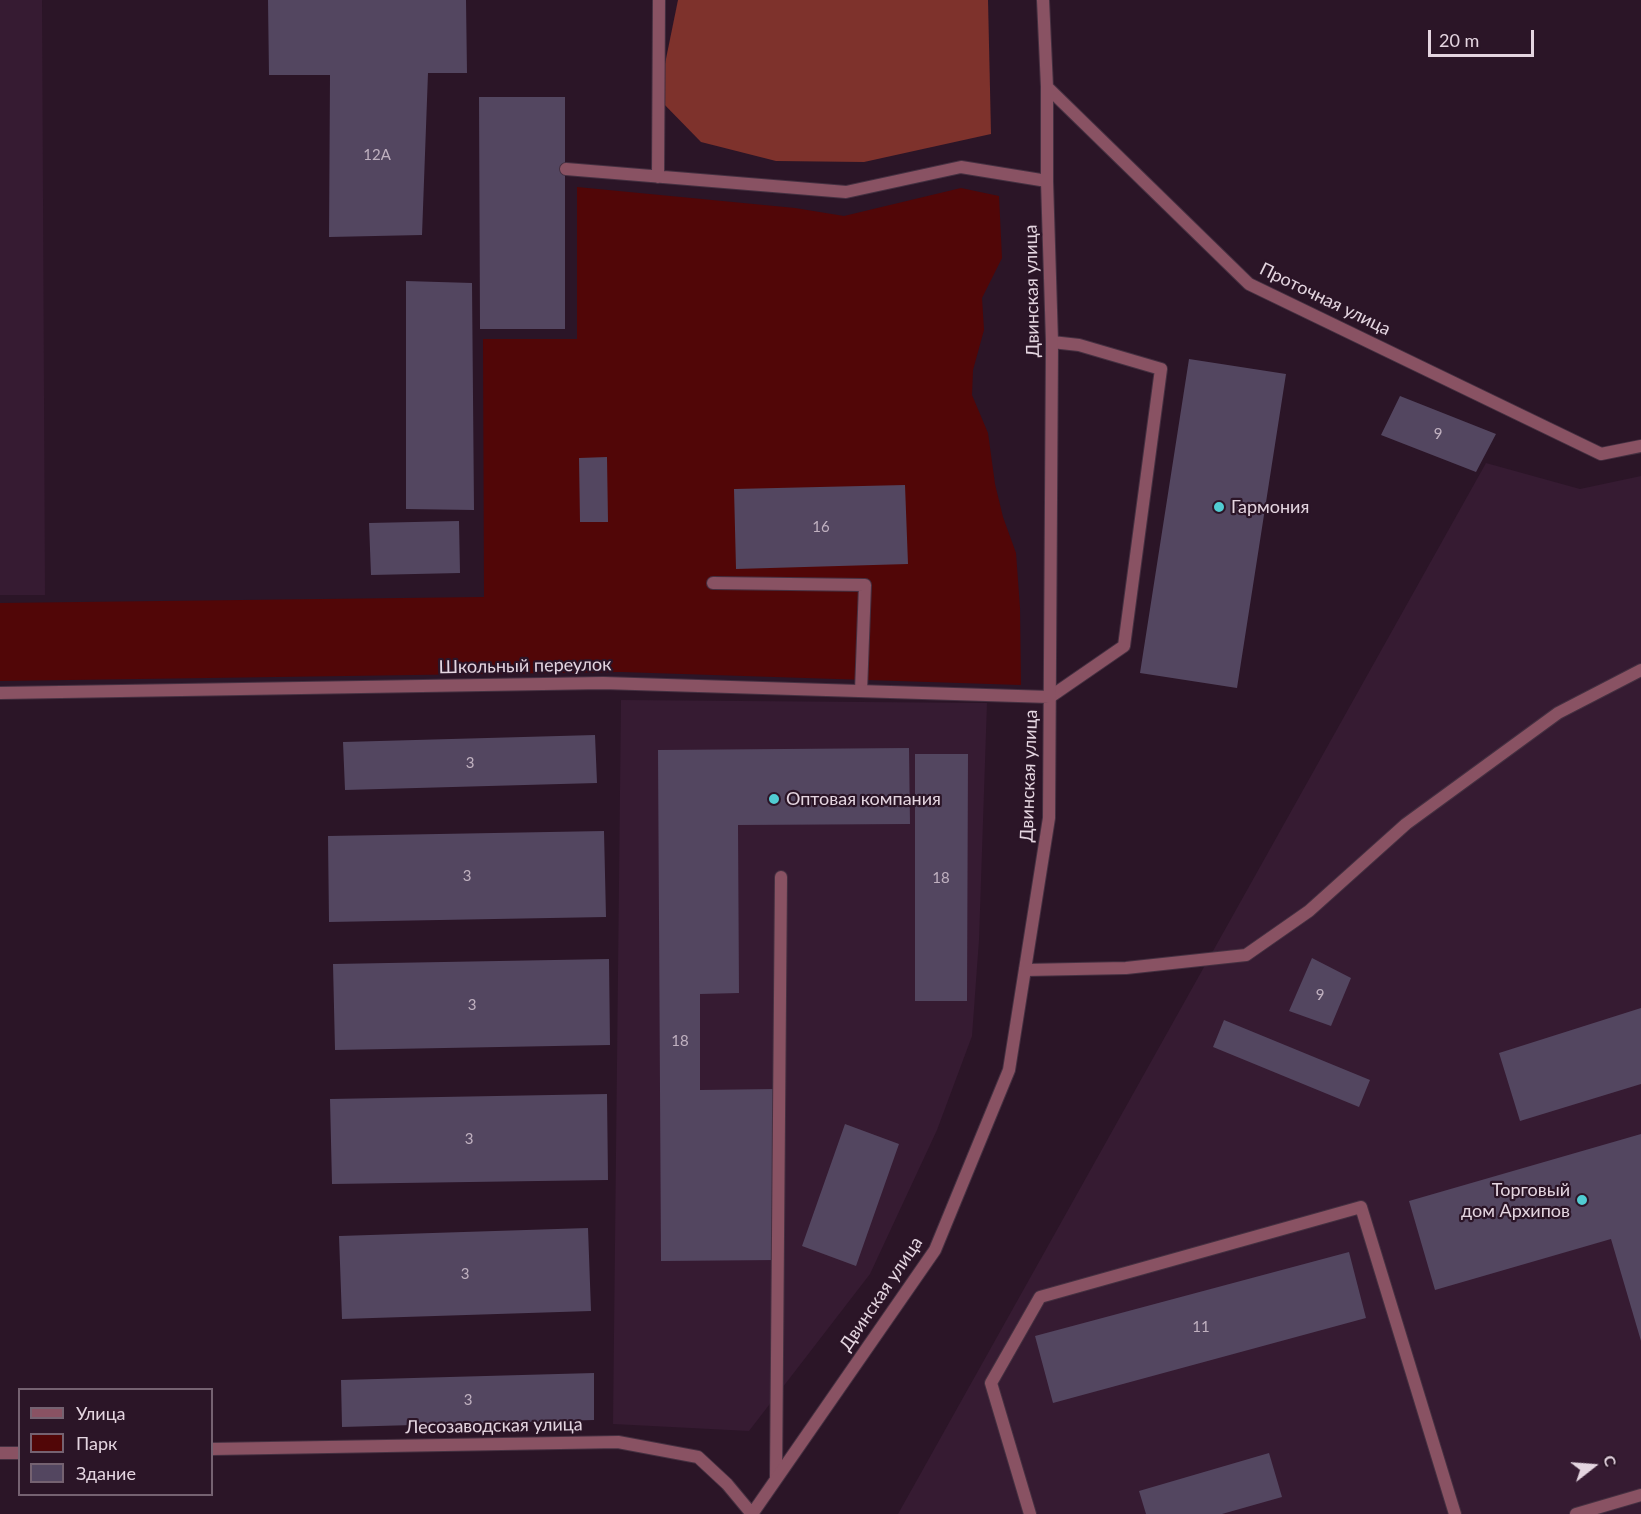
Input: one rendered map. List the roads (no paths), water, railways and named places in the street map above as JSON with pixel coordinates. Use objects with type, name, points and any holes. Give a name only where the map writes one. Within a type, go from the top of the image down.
[{"type":"street","points":[[658,177],[659,0]]},
{"type":"street","name":"Двинская улица","points":[[752,1514],[935,1250],[1010,1070],[1049,818],[1052,342],[1043,0]]},
{"type":"street","name":"Проточная улица","points":[[1047,87],[1249,284],[1601,454],[1641,446]]},
{"type":"street","points":[[566,169],[846,192],[961,167],[1047,181]]},
{"type":"street","points":[[1050,697],[1124,646],[1161,369],[1079,345],[1052,342]]},
{"type":"street","points":[[713,583],[865,585],[861,691]]},
{"type":"street","points":[[1025,970],[1126,968],[1246,955],[1309,911],[1406,824],[1558,713],[1641,670]]},
{"type":"street","name":"Школьный переулок","points":[[0,693],[603,683],[1050,697]]},
{"type":"street","points":[[776,1477],[781,877]]},
{"type":"street","points":[[1030,1514],[992,1383],[1040,1297],[1361,1207],[1455,1514]]},
{"type":"street","name":"Лесозаводская улица","points":[[213,1449],[618,1442],[698,1457],[727,1484],[752,1514]]},
{"type":"street","points":[[0,1453],[18,1453]]},
{"type":"street","points":[[1576,1514],[1641,1495]]},
{"type":"place","name":"Гармония","points":[[1219,507]]},
{"type":"place","name":"Оптовая компания","points":[[774,799]]},
{"type":"place","name":"Торговый дом Архипов","points":[[1582,1200]]}]
